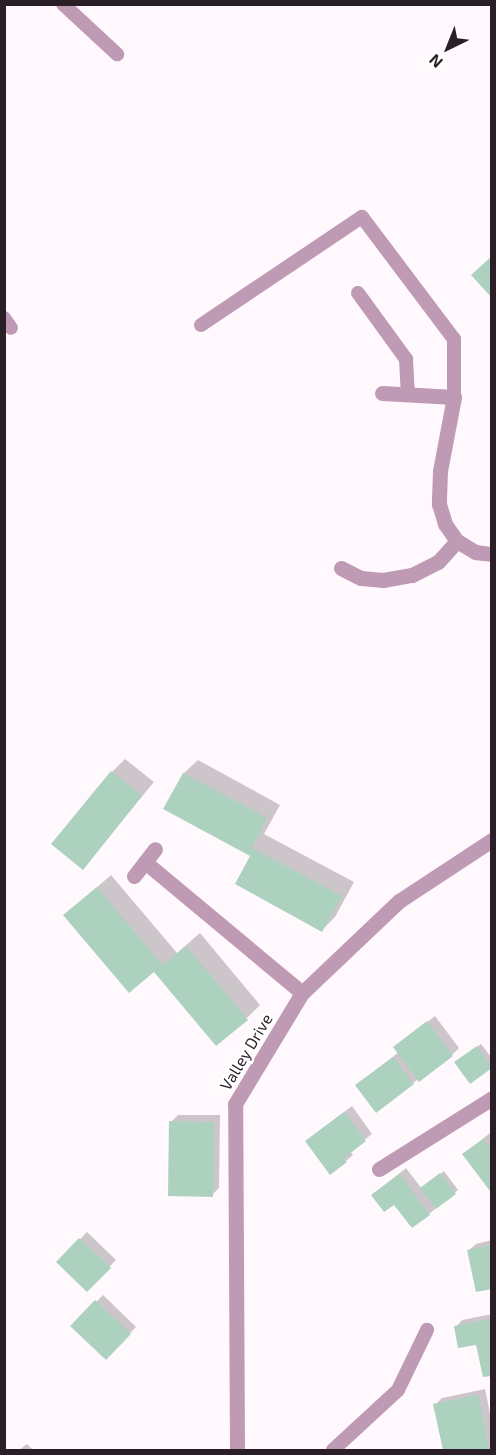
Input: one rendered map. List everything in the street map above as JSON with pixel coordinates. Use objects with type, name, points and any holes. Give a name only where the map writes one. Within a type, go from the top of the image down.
[{"type":"street","points":[[382,393],[454,398],[437,490],[445,524],[457,541],[475,552],[492,554]]},
{"type":"street","points":[[341,568],[361,578],[383,580],[412,575],[438,562],[457,541]]},
{"type":"street","name":"Valley Drive","points":[[237,1450],[235,1104],[302,993],[399,900],[492,840]]},
{"type":"street","points":[[134,876],[155,849]]},
{"type":"street","points":[[145,862],[302,993]]},
{"type":"street","points":[[379,1169],[492,1098]]},
{"type":"lane","points":[[63,4],[117,54]]},
{"type":"lane","points":[[201,325],[362,217],[454,339],[454,398]]},
{"type":"lane","points":[[358,293],[406,359],[408,395]]},
{"type":"lane","points":[[333,1450],[398,1390],[427,1330]]},
{"type":"building","points":[[492,256],[492,298],[471,275]]},
{"type":"building","points":[[111,771],[142,796],[83,870],[51,844]]},
{"type":"building","points":[[183,773],[267,818],[252,848],[342,896],[322,932],[235,884],[250,856],[163,809]]},
{"type":"building","points":[[97,887],[162,965],[186,946],[248,1020],[216,1046],[154,972],[129,993],[63,915]]},
{"type":"building","points":[[427,1021],[453,1056],[419,1082],[393,1047]]},
{"type":"building","points":[[477,1046],[492,1068],[470,1084],[454,1062]]},
{"type":"building","points":[[393,1057],[414,1084],[376,1113],[355,1085]]},
{"type":"building","points":[[344,1112],[366,1141],[344,1158],[347,1162],[330,1175],[305,1141]]},
{"type":"building","points":[[169,1121],[214,1122],[213,1197],[168,1196]]},
{"type":"building","points":[[483,1139],[488,1146],[492,1143],[490,1191],[462,1154]]},
{"type":"building","points":[[440,1173],[456,1194],[436,1209],[420,1188]]},
{"type":"building","points":[[399,1174],[430,1215],[412,1228],[394,1205],[384,1212],[371,1195]]},
{"type":"building","points":[[79,1238],[111,1268],[87,1292],[56,1262]]},
{"type":"building","points":[[492,1245],[492,1289],[476,1292],[467,1250]]},
{"type":"building","points":[[95,1300],[131,1334],[106,1360],[70,1326]]},
{"type":"building","points":[[492,1319],[492,1376],[483,1377],[476,1345],[458,1348],[454,1326]]},
{"type":"building","points":[[478,1395],[489,1450],[443,1450],[433,1404]]}]
